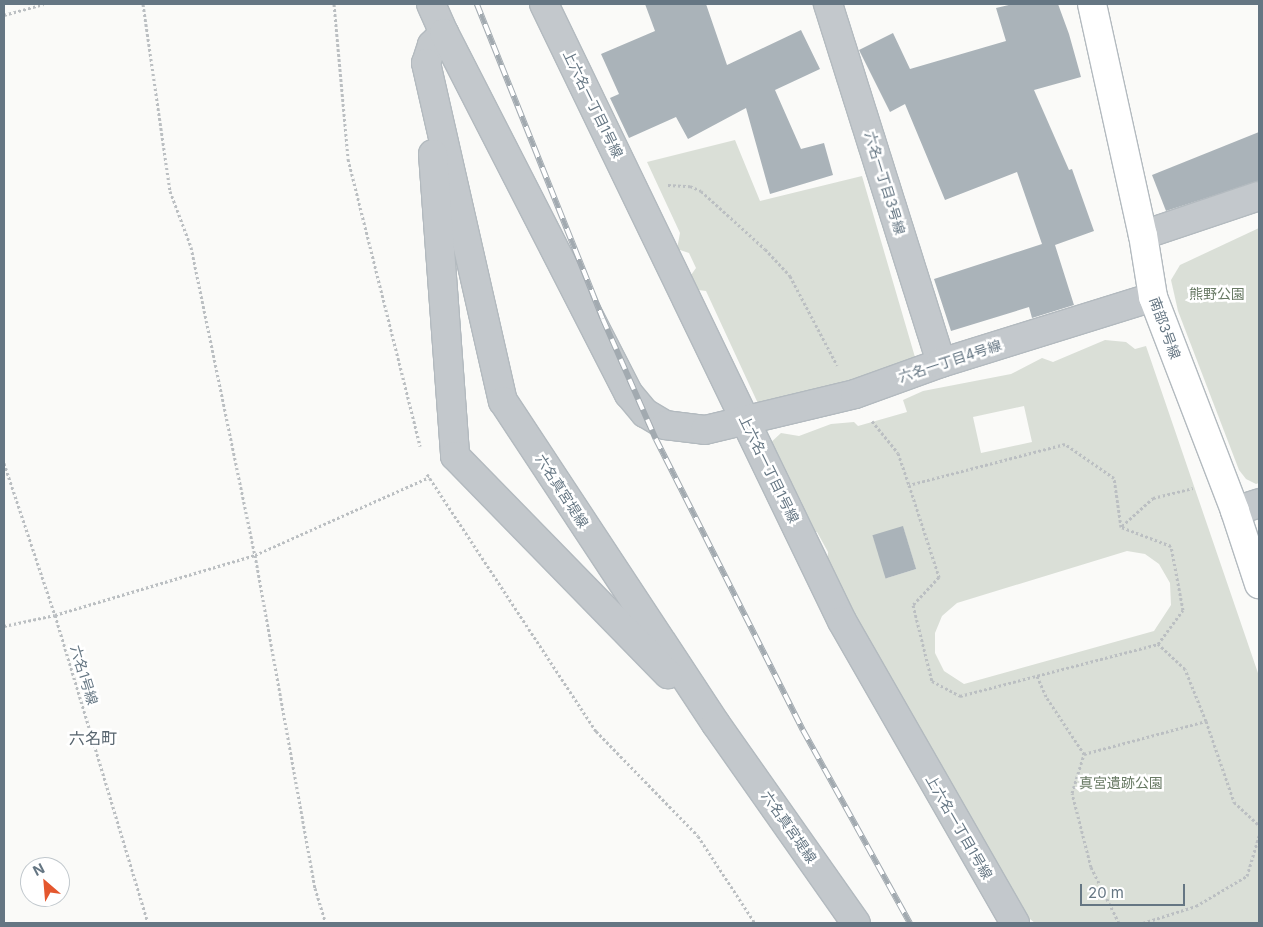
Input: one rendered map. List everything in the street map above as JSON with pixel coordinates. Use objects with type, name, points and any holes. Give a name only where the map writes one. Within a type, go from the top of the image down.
[{"type":"street","points":[[431,4],[444,33],[432,44],[426,63],[455,456],[716,724]]},
{"type":"street","name":"上六名一丁目1号線","points":[[544,4],[842,621],[1015,923]]},
{"type":"street","name":"六名一丁目3号線","points":[[828,4],[941,363]]},
{"type":"street","name":"南部3号線","points":[[1092,4],[1143,235],[1153,297],[1223,480],[1247,507],[1259,584]]},
{"type":"street","name":"六名一丁目4号線","points":[[444,33],[629,394],[645,413],[665,425],[705,430],[746,422],[855,394],[941,363],[1153,297]]},
{"type":"street","name":"六名真宮堤線","points":[[426,63],[503,401],[716,724],[856,923]]},
{"type":"street","points":[[1143,235],[1259,196]]},
{"type":"path","points":[[4,15],[44,4]]},
{"type":"path","points":[[143,4],[170,191],[191,247],[255,556],[315,888],[326,923]]},
{"type":"path","points":[[636,195],[664,186],[690,186],[718,204],[790,276],[845,385],[855,394],[898,453],[939,577],[913,605],[932,681],[960,696],[1158,644],[1183,610],[1171,546],[1121,527]]},
{"type":"path","points":[[908,485],[1064,444],[1114,478],[1121,527]]},
{"type":"path","name":"六名1号線","points":[[4,463],[55,616],[148,923]]},
{"type":"path","points":[[4,626],[55,616],[255,556],[428,478]]},
{"type":"path","points":[[1121,527],[1153,498],[1223,480]]},
{"type":"path","points":[[1158,644],[1185,669],[1206,721],[1234,802],[1259,825]]},
{"type":"path","points":[[1037,676],[1047,698],[1084,754]]},
{"type":"path","points":[[1084,754],[1206,721]]},
{"type":"path","points":[[1084,754],[1072,793],[1091,867],[1119,923]]},
{"type":"path","points":[[1143,923],[1196,906],[1247,876],[1259,836]]},
{"type":"green space","points":[[735,140],[760,201],[862,176],[917,364],[761,410],[706,291],[698,290],[691,275],[696,268],[689,253],[677,249],[680,233],[647,162]]},
{"type":"green space","name":"熊野公園","points":[[1259,228],[1259,483],[1256,484],[1246,479],[1239,470],[1178,311],[1171,280],[1180,265]]},
{"type":"green space","name":"真宮遺跡公園","points":[[1105,340],[1126,342],[1135,349],[1146,346],[1259,676],[1259,923],[1035,923],[1016,908],[944,769],[937,770],[827,570],[828,552],[817,532],[808,535],[799,514],[802,503],[788,477],[777,474],[767,446],[781,433],[799,436],[831,424],[854,422],[858,426],[907,412],[903,400],[923,391],[1011,374],[1042,358],[1053,362]],"holes":[[[1024,406],[1032,442],[981,453],[973,417]],[[903,527],[916,569],[887,578],[873,536]],[[1127,551],[1145,554],[1159,564],[1170,583],[1171,605],[1154,631],[964,684],[944,671],[935,653],[935,633],[942,616],[957,603]]]},
{"type":"building","points":[[645,4],[706,4],[727,65],[801,30],[820,69],[775,90],[801,149],[824,143],[833,175],[770,194],[746,108],[688,139],[676,117],[629,138],[610,98],[619,94],[601,54],[655,31]]},
{"type":"building","points":[[1013,4],[1058,4],[1069,34],[1081,77],[1034,90],[1069,170],[1072,169],[1094,231],[1055,245],[1074,305],[1032,318],[1029,307],[951,331],[934,279],[1042,244],[1017,172],[945,200],[905,104],[890,112],[859,50],[893,33],[910,69],[1006,41],[996,8]]},
{"type":"building","points":[[1259,132],[1259,181],[1166,211],[1152,175]]},
{"type":"building","points":[[903,526],[916,569],[886,578],[872,535]]},
{"type":"railway","points":[[477,4],[603,319],[656,439],[803,730],[910,923]]},
{"type":"district","name":"六名町","points":[[93,738]]}]
